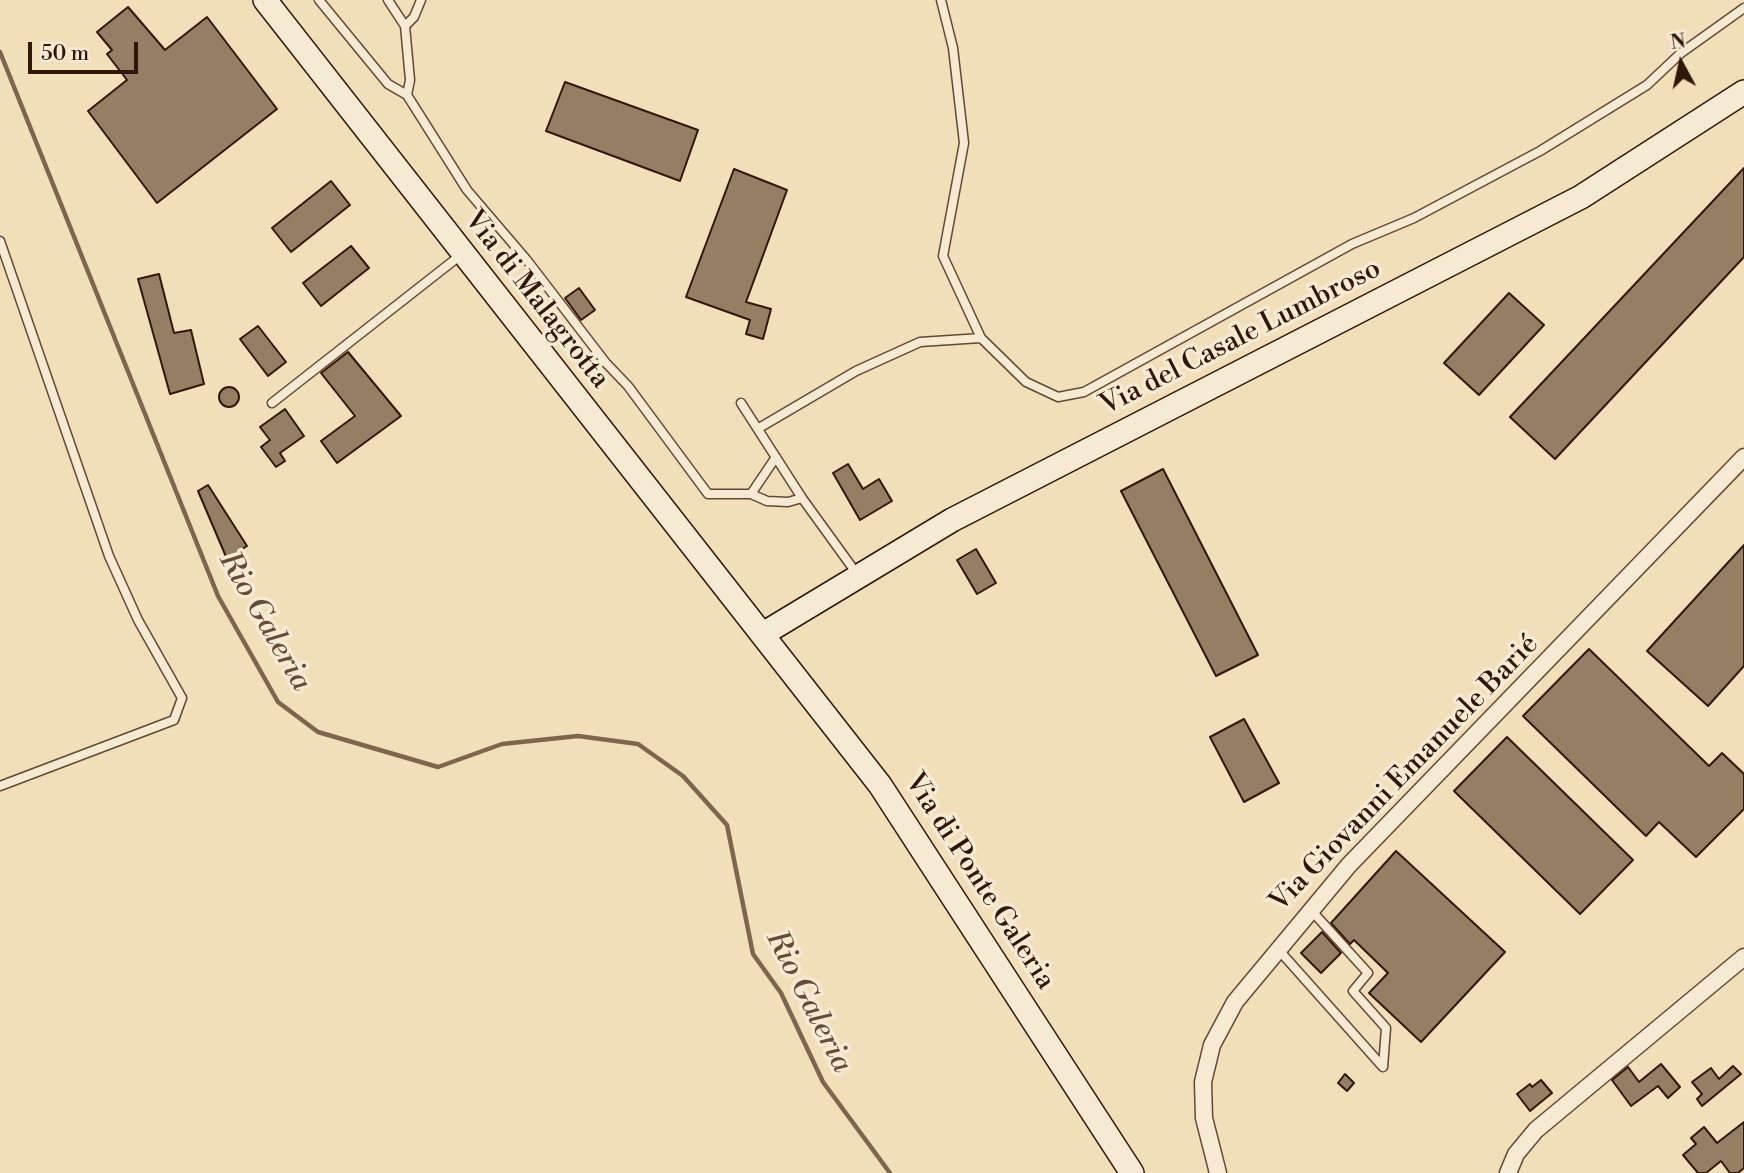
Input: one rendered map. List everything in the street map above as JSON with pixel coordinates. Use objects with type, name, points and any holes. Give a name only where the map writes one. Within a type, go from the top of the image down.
[{"type":"main road","name":"Via di Malagrotta","points":[[265,0],[763,634]]},
{"type":"main road","name":"Via del Casale Lumbroso","points":[[763,634],[985,503],[1581,197],[1744,92]]},
{"type":"main road","name":"Via di Ponte Galeria","points":[[763,634],[880,785],[1132,1173]]},
{"type":"street","name":"Via Giovanni Emanuele Barié","points":[[1218,1173],[1203,1104],[1207,1060],[1219,1030],[1235,1002],[1310,909],[1743,462]]},
{"type":"street","points":[[1508,1173],[1516,1154],[1536,1130],[1744,957]]},
{"type":"lane","points":[[319,0],[387,84],[407,95],[467,190],[526,258],[606,363],[628,386],[708,494],[751,494],[767,501],[788,502],[802,498]]},
{"type":"lane","points":[[388,0],[405,26],[410,80],[407,95]]},
{"type":"lane","points":[[405,26],[421,0]]},
{"type":"lane","points":[[941,0],[953,48],[964,143],[943,256],[981,338],[1026,382],[1058,397],[1084,392],[1352,244],[1414,218],[1541,150],[1647,85],[1681,53],[1744,8]]},
{"type":"lane","points":[[0,241],[108,556],[138,621],[182,698],[174,720],[0,786]]},
{"type":"lane","points":[[272,403],[462,254]]},
{"type":"lane","points":[[758,428],[856,372],[920,342],[981,338]]},
{"type":"lane","points":[[741,402],[802,498],[858,576]]},
{"type":"lane","points":[[751,494],[776,457]]},
{"type":"lane","points":[[1277,948],[1383,1066],[1386,1028],[1353,991],[1368,973],[1310,909]]},
{"type":"building","points":[[128,7],[165,50],[207,17],[277,109],[157,203],[88,111],[127,80],[107,54],[112,50],[97,32]]},
{"type":"building","points":[[565,82],[698,130],[680,181],[546,131]]},
{"type":"building","points":[[1744,168],[1744,257],[1555,459],[1510,417]]},
{"type":"building","points":[[734,169],[787,190],[746,302],[771,309],[763,339],[746,334],[750,320],[686,297]]},
{"type":"building","points":[[331,181],[350,205],[291,252],[272,228]]},
{"type":"building","points":[[351,246],[369,268],[321,306],[303,283]]},
{"type":"building","points":[[159,274],[174,333],[191,330],[204,384],[170,394],[138,279]]},
{"type":"building","points":[[579,288],[595,310],[581,320],[565,298]]},
{"type":"building","points":[[1509,293],[1544,325],[1479,395],[1444,363]]},
{"type":"building","points":[[258,326],[286,362],[268,376],[240,339]]},
{"type":"building","points":[[348,352],[401,416],[337,463],[321,441],[355,416],[321,373]]},
{"type":"building","points":[[229,387],[236,390],[239,397],[236,404],[229,407],[222,404],[219,397],[222,390]]},
{"type":"building","points":[[285,409],[304,436],[280,453],[285,461],[276,467],[261,447],[270,440],[260,427]]},
{"type":"building","points":[[848,464],[863,489],[879,479],[892,501],[860,520],[833,473]]},
{"type":"building","points":[[1163,469],[1258,655],[1216,676],[1121,491]]},
{"type":"building","points":[[208,485],[247,546],[227,559],[198,491]]},
{"type":"building","points":[[1744,545],[1744,666],[1708,706],[1647,651]]},
{"type":"building","points":[[976,549],[996,583],[977,594],[957,560]]},
{"type":"building","points":[[1589,649],[1709,766],[1722,753],[1744,774],[1744,809],[1696,857],[1659,822],[1646,836],[1523,716]]},
{"type":"building","points":[[1244,719],[1279,783],[1244,802],[1210,737]]},
{"type":"building","points":[[1507,737],[1633,860],[1580,914],[1454,791]]},
{"type":"building","points":[[1396,851],[1505,952],[1421,1042],[1369,993],[1388,973],[1354,940],[1350,944],[1331,923]]},
{"type":"building","points":[[1322,932],[1341,953],[1321,973],[1301,953]]},
{"type":"building","points":[[1661,1064],[1680,1087],[1668,1098],[1658,1086],[1631,1106],[1612,1080],[1628,1067],[1639,1082]]},
{"type":"building","points":[[1733,1066],[1741,1074],[1702,1106],[1697,1099],[1702,1094],[1692,1082],[1711,1068],[1719,1079]]},
{"type":"building","points":[[1345,1074],[1354,1083],[1347,1091],[1338,1083]]},
{"type":"building","points":[[1541,1080],[1552,1093],[1530,1111],[1517,1094]]},
{"type":"building","points":[[1744,1122],[1744,1168],[1738,1173],[1730,1173],[1721,1161],[1706,1173],[1698,1173],[1683,1155],[1696,1144],[1691,1138],[1704,1127],[1717,1143]]},
{"type":"waterway","name":"Rio Galeria","points":[[0,52],[218,596],[278,702],[318,732],[438,767],[502,744],[578,736],[638,744],[683,776],[727,825],[753,954],[781,993],[823,1082],[890,1173]]}]
